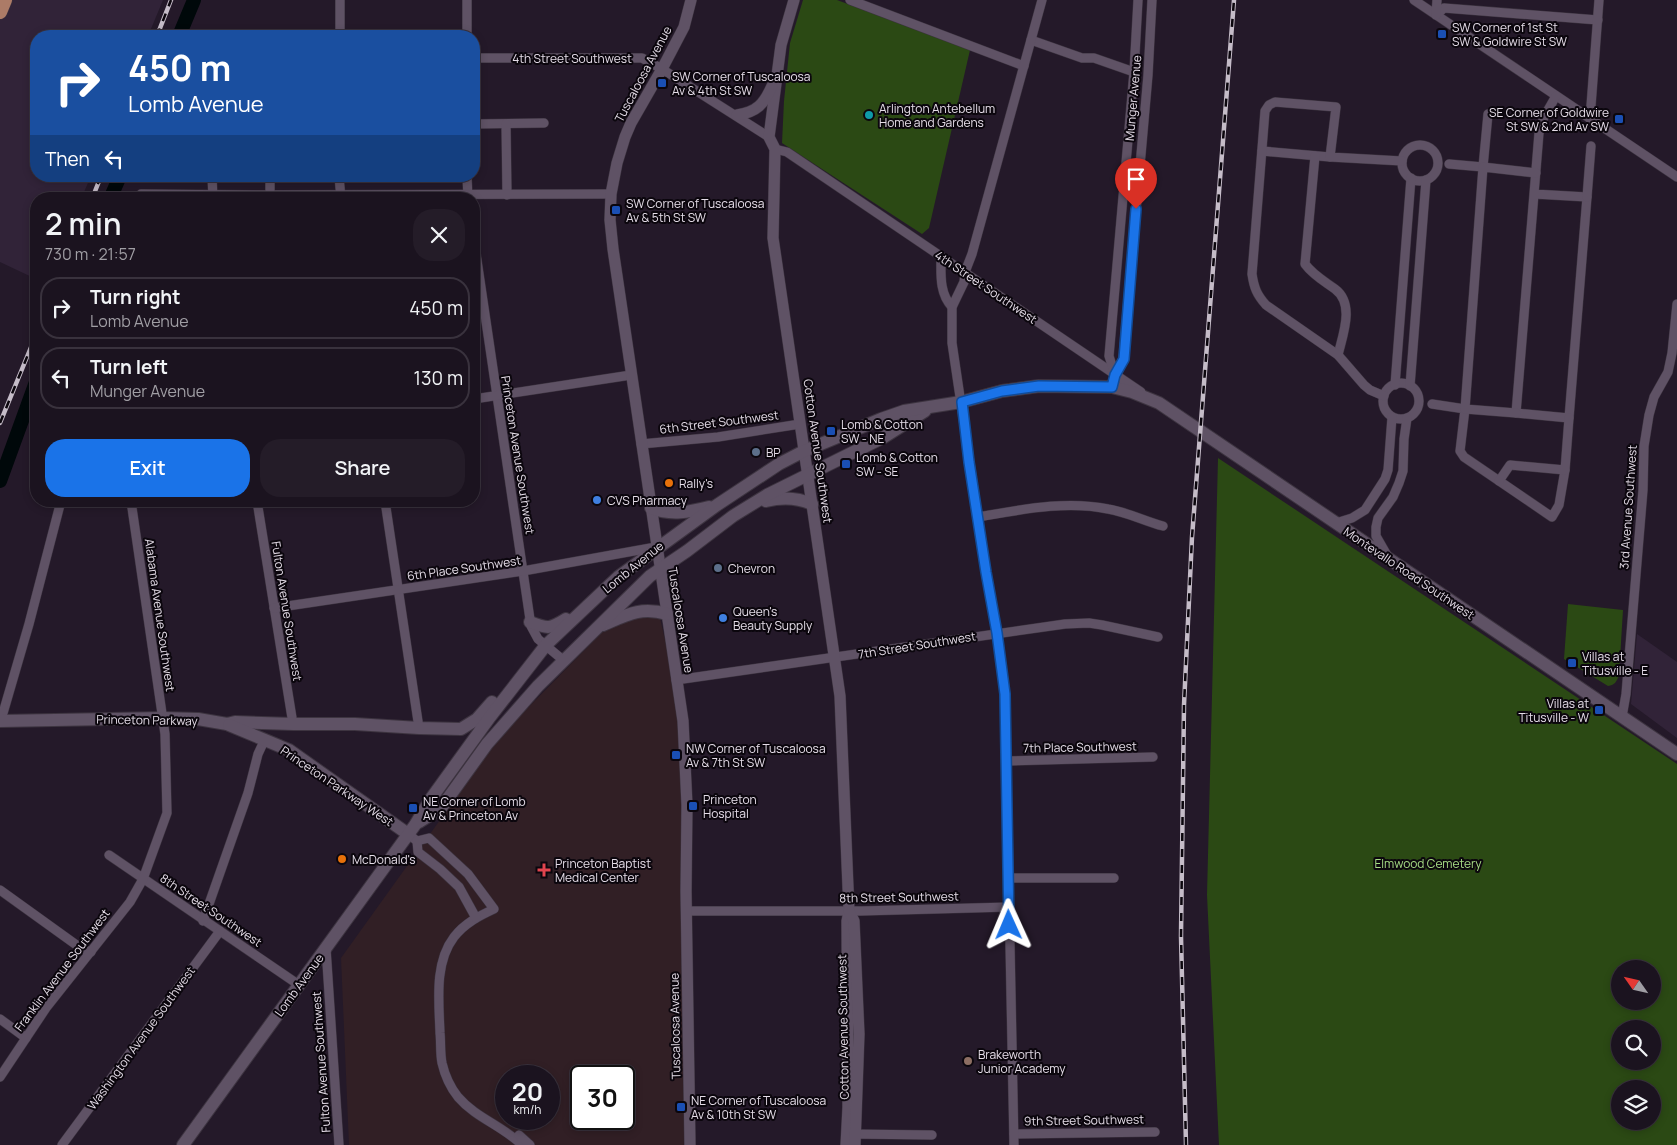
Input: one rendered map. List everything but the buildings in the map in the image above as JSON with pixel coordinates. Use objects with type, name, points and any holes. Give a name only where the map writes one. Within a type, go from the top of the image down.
[{"type":"main road","points":[[0,12],[5,0]]},
{"type":"main road","name":"Lomb Avenue","points":[[414,834],[430,800],[490,717],[546,645],[618,577],[656,547],[779,464],[804,451],[904,411],[929,409],[1002,391],[1039,386],[1113,381],[1132,392],[1160,403],[1196,427]]},
{"type":"main road","name":"Lomb Avenue","points":[[183,1145],[326,948],[414,834],[441,808],[487,744],[538,686],[641,583],[734,516],[767,495],[884,436],[929,409]]},
{"type":"main road","name":"Montevallo Road Southwest","points":[[1196,427],[1336,524],[1677,754]]},
{"type":"main road","points":[[753,504],[780,497],[801,499],[812,504]]},
{"type":"main road","points":[[651,508],[660,512],[677,513],[717,505]]},
{"type":"main road","points":[[530,622],[543,628],[550,628],[589,604]]},
{"type":"main road","points":[[596,628],[640,611],[650,610],[667,614]]},
{"type":"main road","points":[[293,724],[355,724],[461,729],[477,719],[493,701],[525,672]]},
{"type":"main road","name":"Princeton Parkway","points":[[1,720],[163,718],[198,719],[227,724],[235,722],[293,724]]},
{"type":"main road","points":[[227,724],[264,739]]},
{"type":"main road","name":"Princeton Parkway West","points":[[264,739],[289,750],[414,834]]},
{"type":"street","points":[[340,0],[340,30]]},
{"type":"street","points":[[467,0],[467,30]]},
{"type":"street","name":"Tuscaloosa Avenue","points":[[690,1145],[686,796],[682,721],[610,220],[611,194],[617,163],[630,122],[662,69],[684,27],[691,0]]},
{"type":"street","points":[[769,137],[781,45],[794,0]]},
{"type":"street","points":[[850,0],[1024,66]]},
{"type":"street","points":[[1014,1145],[1005,694],[952,343],[952,307],[964,282],[965,272],[972,254],[1042,0]]},
{"type":"street","name":"Munger Avenue","points":[[1113,381],[1109,356],[1134,72],[1138,0]]},
{"type":"street","name":"Munger Avenue","points":[[1113,381],[1124,359],[1152,0]]},
{"type":"street","points":[[1414,0],[1677,177]]},
{"type":"street","points":[[1436,15],[1437,0]]},
{"type":"street","points":[[1590,119],[1599,0]]},
{"type":"street","points":[[1436,15],[1444,8],[1598,20]]},
{"type":"street","points":[[1031,40],[1082,58],[1094,58],[1134,72]]},
{"type":"street","name":"4th Street Southwest","points":[[480,58],[642,58],[769,137]]},
{"type":"street","points":[[736,115],[752,112],[760,106],[767,97],[777,75]]},
{"type":"street","points":[[1516,413],[1539,133],[1544,117],[1556,96]]},
{"type":"street","points":[[1330,157],[1336,107],[1275,102],[1264,111],[1252,274],[1254,286],[1258,296],[1266,305],[1338,354],[1364,385],[1384,396]]},
{"type":"street","points":[[1488,114],[1465,409],[1460,451],[1464,457],[1552,517],[1560,505],[1565,470],[1591,146]]},
{"type":"street","points":[[1130,117],[1144,118]]},
{"type":"street","points":[[480,124],[544,123]]},
{"type":"street","points":[[506,124],[507,195]]},
{"type":"street","name":"Cotton Avenue Southwest","points":[[769,137],[775,149],[774,238],[840,696],[849,911],[854,921],[859,1034],[851,1140]]},
{"type":"street","points":[[1417,145],[1428,146],[1433,150],[1437,158],[1437,168],[1431,177],[1420,181],[1411,178],[1405,172],[1402,161],[1407,150],[1417,145]]},
{"type":"street","name":"4th Street Southwest","points":[[775,149],[787,152],[965,272],[1113,381]]},
{"type":"street","points":[[1262,151],[1402,161]]},
{"type":"street","points":[[1315,156],[1305,264],[1310,271],[1337,290],[1344,298],[1346,310],[1338,354]]},
{"type":"street","points":[[1437,158],[1449,164],[1536,173]]},
{"type":"street","points":[[1437,168],[1445,167],[1449,164]]},
{"type":"street","points":[[1395,384],[1411,178]]},
{"type":"street","points":[[1410,386],[1426,180]]},
{"type":"street","points":[[480,196],[611,194]]},
{"type":"street","points":[[1534,194],[1587,197]]},
{"type":"street","points":[[1119,245],[1133,245]]},
{"type":"street","points":[[941,256],[941,284],[948,303],[952,307]]},
{"type":"street","name":"Princeton Avenue Southwest","points":[[480,280],[530,622],[538,639],[563,660]]},
{"type":"street","name":"3rd Avenue Southwest","points":[[1622,717],[1626,694],[1642,499],[1644,446],[1648,415],[1654,397],[1668,372],[1675,335],[1677,304]]},
{"type":"street","points":[[480,398],[631,375]]},
{"type":"street","points":[[1418,409],[1419,398],[1417,392],[1410,386],[1402,383],[1395,384],[1386,391],[1384,408],[1392,417],[1398,419],[1407,418],[1418,409],[1432,404]]},
{"type":"street","points":[[1419,398],[1432,404],[1465,409],[1569,418]]},
{"type":"street","points":[[1336,524],[1352,518],[1365,510],[1383,483],[1388,470],[1392,417]]},
{"type":"street","points":[[1389,559],[1376,536],[1376,527],[1378,518],[1400,484],[1403,471],[1407,418]]},
{"type":"street","name":"6th Street Southwest","points":[[642,444],[718,437],[800,424]]},
{"type":"street","points":[[1499,481],[1510,465],[1565,470]]},
{"type":"street","points":[[978,517],[1033,509],[1090,506],[1109,509],[1163,526]]},
{"type":"street","points":[[1,720],[29,624],[59,507]]},
{"type":"street","name":"Alabama Avenue Southwest","points":[[132,507],[165,734],[167,813],[144,879]]},
{"type":"street","name":"Fulton Avenue Southwest","points":[[259,507],[293,724]]},
{"type":"street","points":[[387,507],[419,728]]},
{"type":"street","name":"6th Place Southwest","points":[[274,608],[523,572],[656,547]]},
{"type":"street","name":"7th Street Southwest","points":[[676,680],[1042,626],[1089,623],[1158,637]]},
{"type":"street","points":[[203,920],[248,793],[264,739]]},
{"type":"street","name":"7th Place Southwest","points":[[1007,761],[1153,757]]},
{"type":"street","points":[[476,918],[459,887],[418,852],[414,834],[428,838],[463,869],[494,909],[476,918],[470,920],[454,936],[444,953],[440,971],[439,1006],[441,1061],[447,1080],[458,1097],[475,1112],[512,1135],[522,1145]]},
{"type":"street","name":"8th Street Southwest","points":[[109,856],[299,985]]},
{"type":"street","points":[[451,879],[463,869]]},
{"type":"street","points":[[1009,878],[1114,878]]},
{"type":"street","name":"Franklin Avenue Southwest","points":[[0,1076],[46,1008],[130,902],[144,879]]},
{"type":"street","points":[[0,890],[82,949],[91,952]]},
{"type":"street","name":"8th Street Southwest","points":[[686,911],[849,911],[1008,908]]},
{"type":"street","name":"Washington Avenue Southwest","points":[[62,1145],[220,932]]},
{"type":"street","name":"Fulton Avenue Southwest","points":[[326,948],[339,1145]]},
{"type":"street","points":[[0,1019],[26,1038]]},
{"type":"street","points":[[504,1131],[507,1139],[514,1145]]},
{"type":"street","points":[[504,1131],[517,1133],[530,1145]]},
{"type":"street","name":"9th Street Southwest","points":[[1014,1134],[1155,1132]]},
{"type":"street","points":[[851,1140],[932,1135]]},
{"type":"shaded area","points":[[0,0],[163,0],[150,30],[30,30],[30,182],[88,182],[84,192],[30,192],[30,276],[0,262]]},
{"type":"shaded area","name":"Princeton Baptist Medical Center","points":[[658,609],[683,721],[684,1145],[349,1145],[341,958],[501,735],[620,614]]},
{"type":"shaded area","points":[[1637,634],[1677,662],[1677,738],[1631,704]]},
{"type":"green space","name":"Arlington Antebellum Home and Gardens","points":[[803,0],[837,0],[970,50],[929,228],[922,234],[782,143],[790,43]]},
{"type":"green space","name":"Elmwood Cemetery","points":[[1218,458],[1677,764],[1677,1145],[1219,1145],[1207,895]]},
{"type":"green space","points":[[1568,604],[1623,610],[1619,675],[1612,685],[1608,686],[1564,659]]},
{"type":"waterway","points":[[182,30],[194,0]]},
{"type":"waterway","points":[[113,192],[117,182]]},
{"type":"waterway","points":[[0,481],[30,398]]},
{"type":"railway","points":[[159,30],[171,0]]},
{"type":"railway","points":[[1186,1145],[1181,936],[1184,705],[1192,537],[1234,0]]},
{"type":"railway","points":[[95,192],[99,182]]},
{"type":"railway","points":[[0,423],[30,350]]},
{"type":"place","name":"SW Corner of 1st St SW & Goldwire St SW","points":[[1442,34]]},
{"type":"place","name":"SW Corner of Tuscaloosa Av & 4th St SW","points":[[662,83]]},
{"type":"place","name":"Arlington Antebellum Home and Gardens","points":[[869,115]]},
{"type":"place","name":"SE Corner of Goldwire St SW & 2nd Av SW","points":[[1619,119]]},
{"type":"place","name":"SW Corner of Tuscaloosa Av & 5th St SW","points":[[616,210]]},
{"type":"place","name":"Lomb & Cotton SW - NE","points":[[831,431]]},
{"type":"place","name":"BP","points":[[756,452]]},
{"type":"place","name":"Lomb & Cotton SW - SE","points":[[846,464]]},
{"type":"place","name":"Rally's","points":[[669,483]]},
{"type":"place","name":"CVS Pharmacy","points":[[597,500]]},
{"type":"place","name":"Chevron","points":[[718,568]]},
{"type":"place","name":"Queen's Beauty Supply","points":[[723,618]]},
{"type":"place","name":"Villas at Titusville - E","points":[[1572,663]]},
{"type":"place","name":"Villas at Titusville - W","points":[[1599,710]]},
{"type":"place","name":"NW Corner of Tuscaloosa Av & 7th St SW","points":[[676,755]]},
{"type":"place","name":"Princeton Hospital","points":[[693,806]]},
{"type":"place","name":"NE Corner of Lomb Av & Princeton Av","points":[[413,808]]},
{"type":"place","name":"McDonald's","points":[[342,859]]},
{"type":"place","name":"Princeton Baptist Medical Center","points":[[544,870]]},
{"type":"place","name":"Brakeworth Junior Academy","points":[[968,1061]]},
{"type":"place","name":"NE Corner of Tuscaloosa Av & 10th St SW","points":[[681,1107]]},
{"type":"route","points":[[1009,925],[1005,694],[969,462],[962,402],[1002,391],[1039,386],[1112,387],[1115,375],[1124,359],[1136,209]]}]
